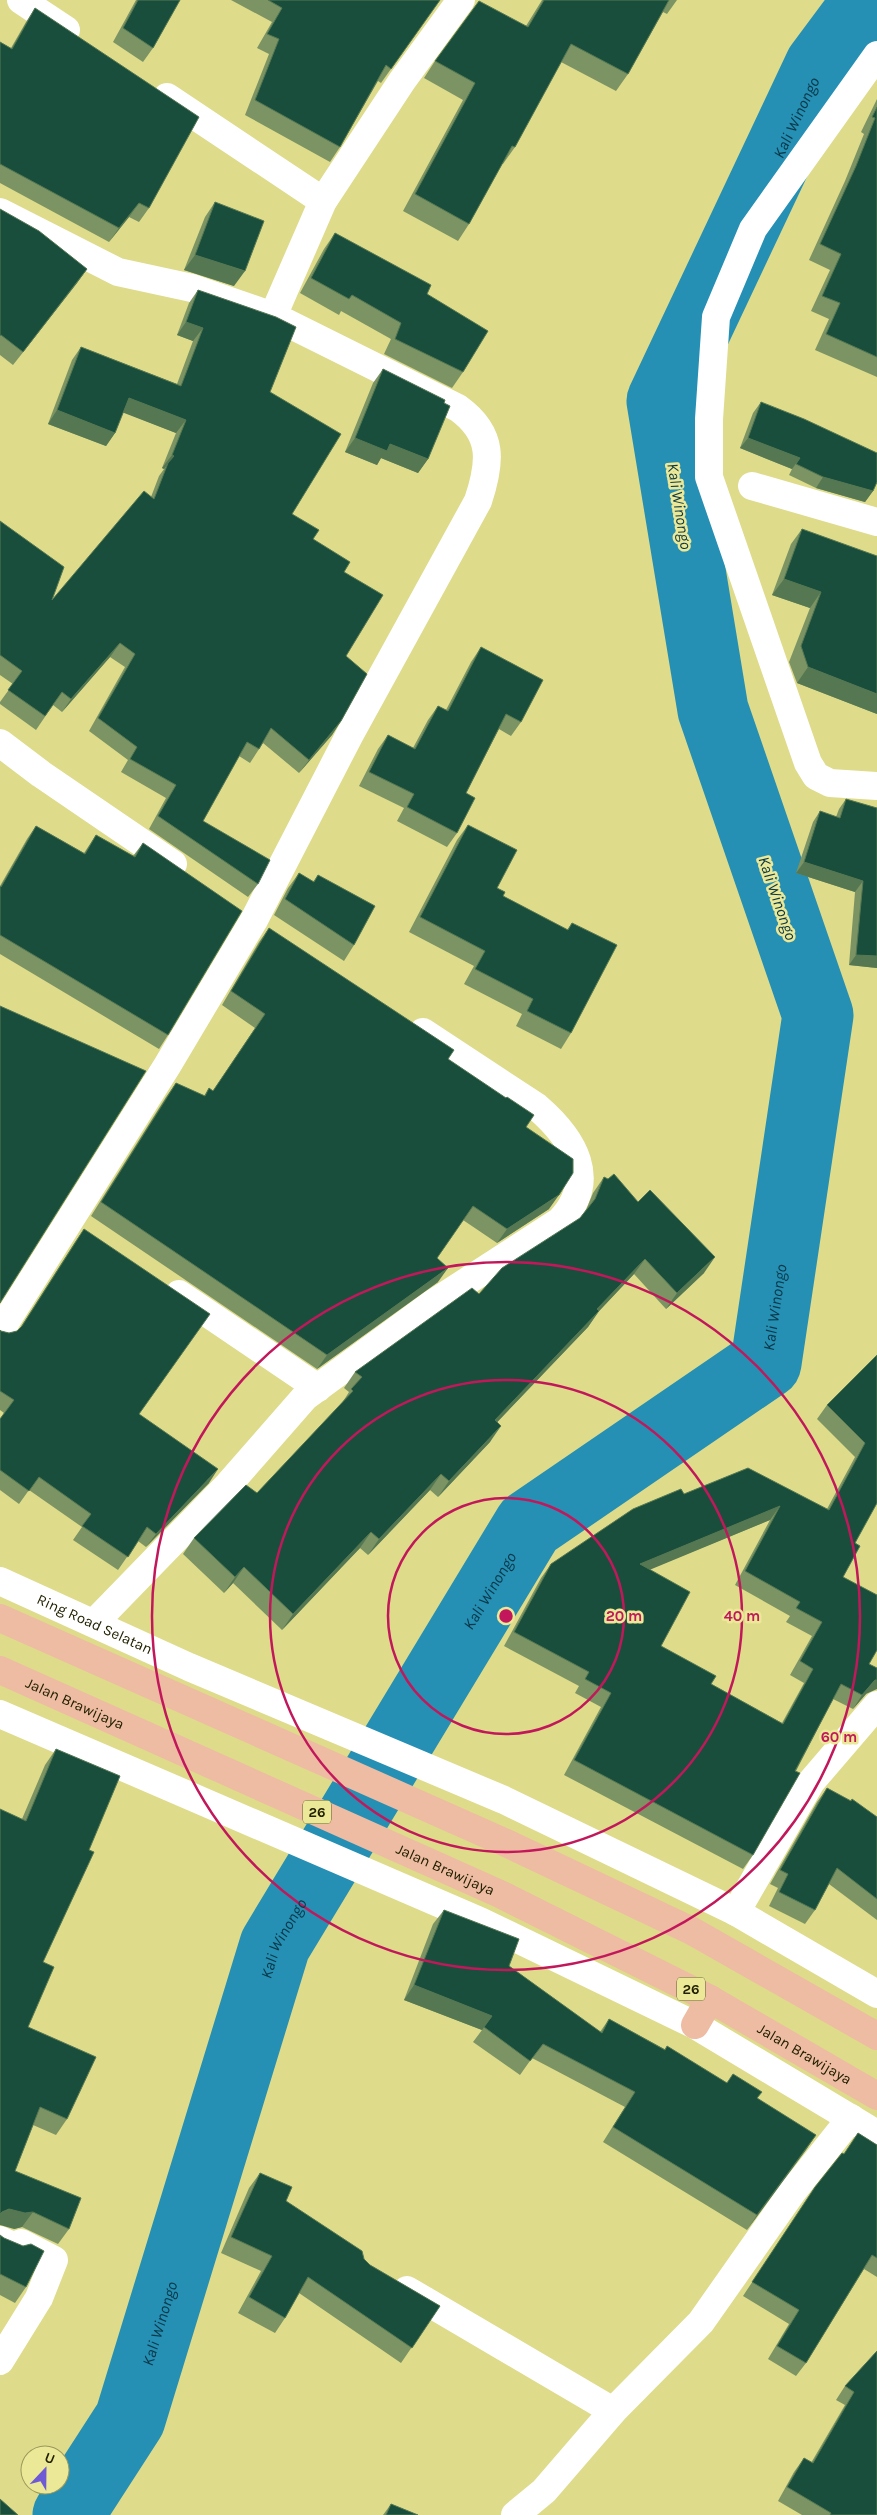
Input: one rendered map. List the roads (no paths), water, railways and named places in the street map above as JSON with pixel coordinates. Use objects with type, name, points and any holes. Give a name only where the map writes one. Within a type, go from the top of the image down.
[{"type":"highway","points":[[0,1618],[504,1842],[692,1930],[877,2036]]},
{"type":"highway","name":"Jalan Brawijaya","points":[[0,1670],[500,1894],[710,1999],[877,2096]]},
{"type":"highway","points":[[695,2024],[710,1999]]},
{"type":"street","points":[[21,0],[87,44]]},
{"type":"street","points":[[273,316],[323,201],[402,81],[461,0]]},
{"type":"street","points":[[877,55],[753,229],[716,317],[709,419],[708,477],[808,763],[816,776],[830,783],[877,786]]},
{"type":"street","points":[[144,82],[323,201]]},
{"type":"street","points":[[0,212],[118,272],[192,288],[273,316],[458,408],[471,418],[481,432],[486,445],[488,459],[478,501],[349,736],[254,920],[167,1066],[78,1226],[0,1331]]},
{"type":"street","points":[[752,486],[877,522]]},
{"type":"street","points":[[0,743],[41,774],[197,880]]},
{"type":"street","points":[[230,903],[279,936]]},
{"type":"street","points":[[94,1623],[228,1485],[304,1398],[432,1304],[560,1221],[570,1210],[579,1192],[581,1176],[565,1136],[555,1122],[404,1019]]},
{"type":"street","points":[[161,1282],[318,1388]]},
{"type":"street","name":"Ring Road Selatan","points":[[0,1581],[189,1667],[504,1800],[736,1912],[877,1994]]},
{"type":"street","points":[[736,1912],[811,1782],[877,1705]]},
{"type":"street","points":[[0,1714],[480,1921],[695,2024],[877,2134]]},
{"type":"street","points":[[515,2515],[544,2491],[613,2410],[701,2322],[793,2192],[850,2118]]},
{"type":"street","points":[[0,2240],[13,2246],[21,2243],[54,2260],[39,2298],[0,2361]]},
{"type":"street","points":[[384,2277],[613,2410]]},
{"type":"waterway","name":"Kali Winongo","points":[[68,2515],[130,2419],[275,1945],[529,1525],[766,1363],[818,1015],[713,710],[662,401],[820,66],[869,0]]}]
